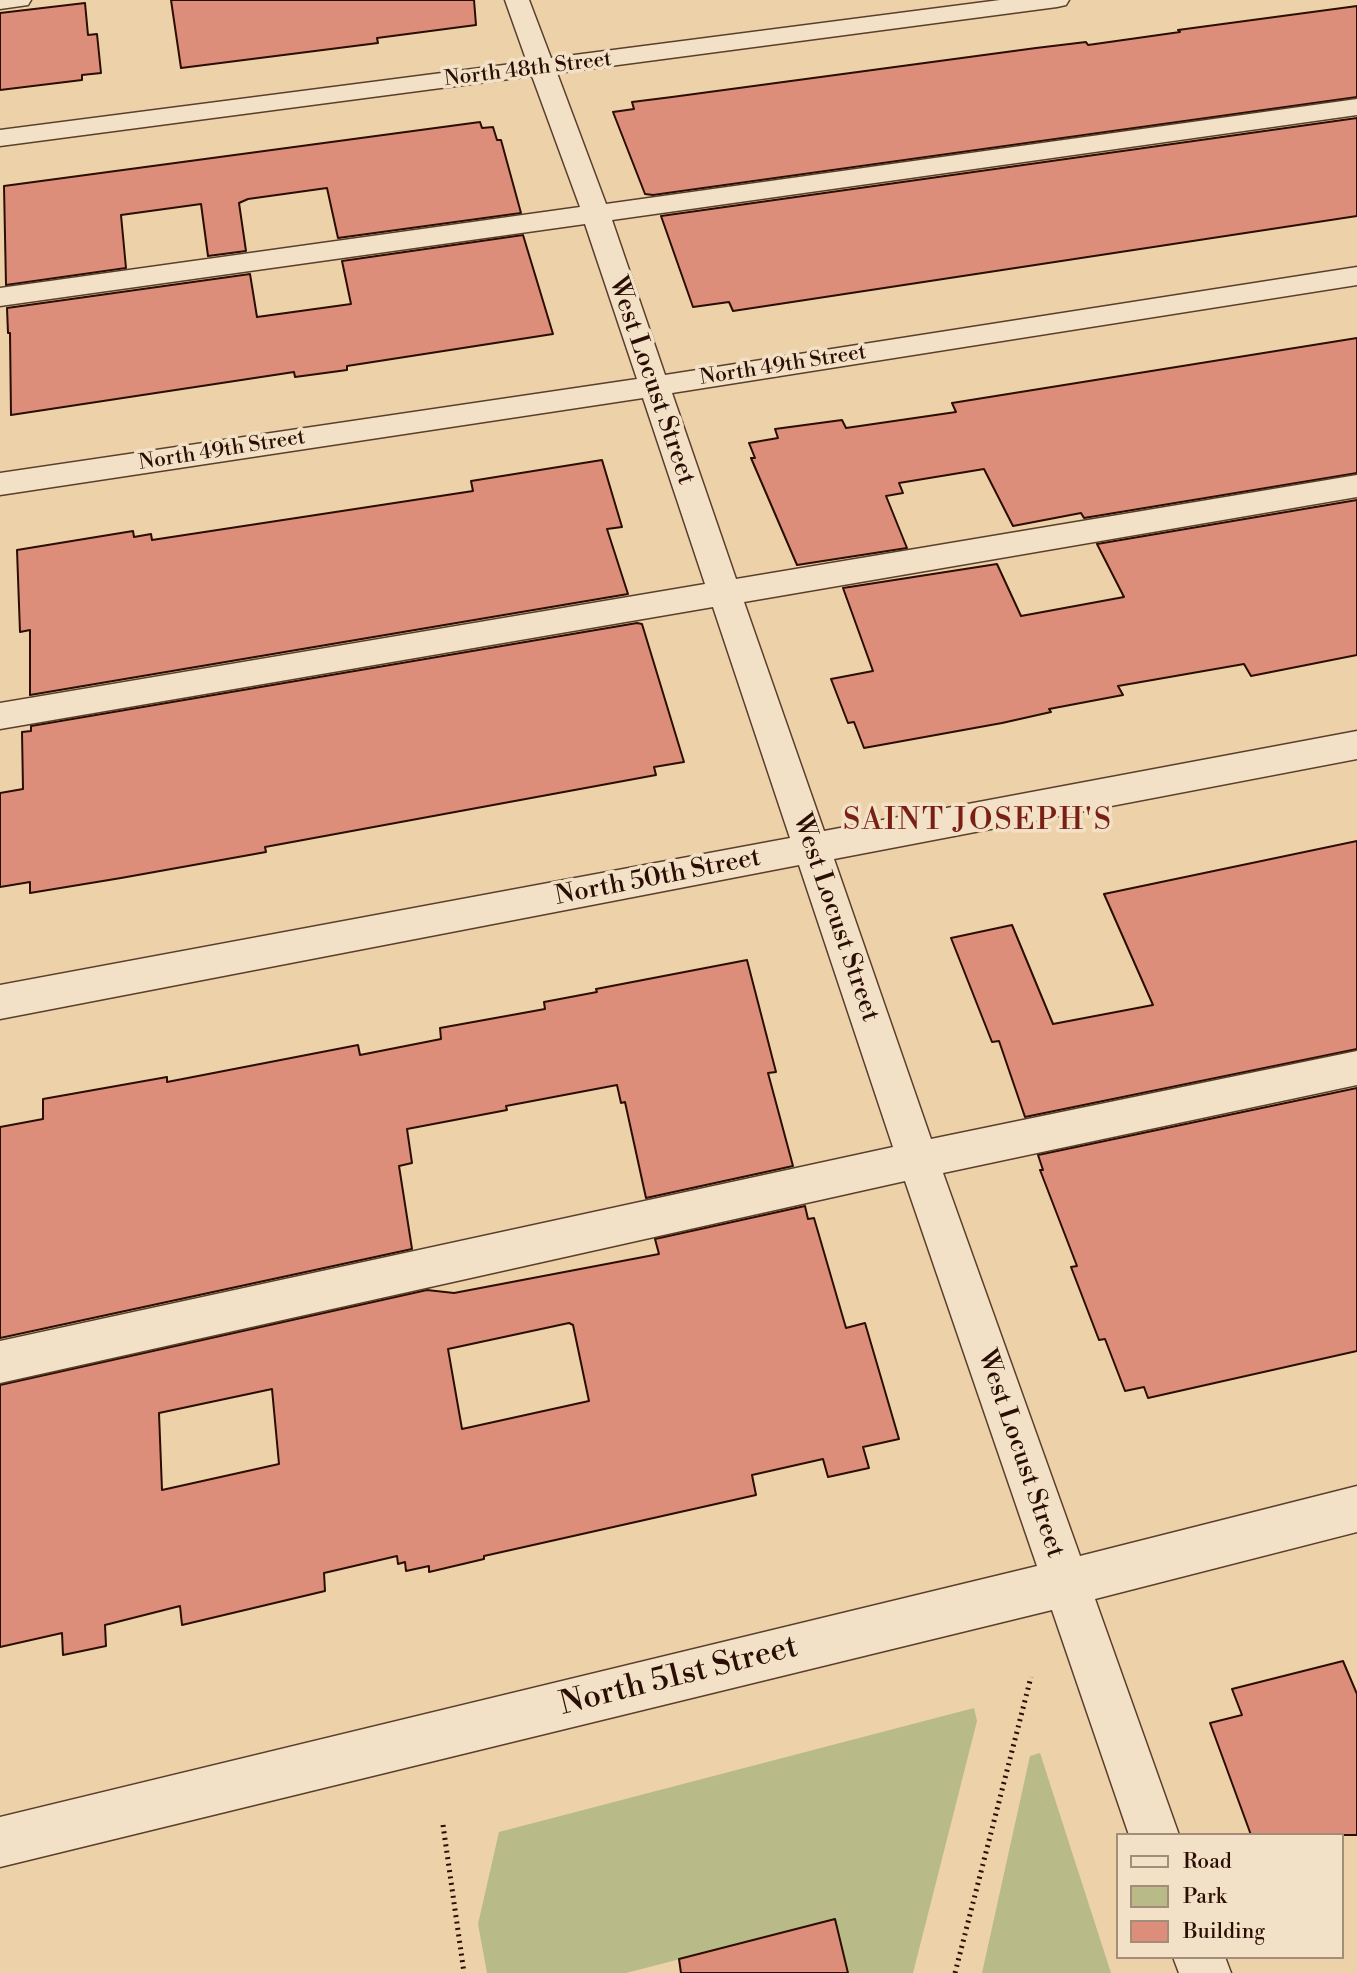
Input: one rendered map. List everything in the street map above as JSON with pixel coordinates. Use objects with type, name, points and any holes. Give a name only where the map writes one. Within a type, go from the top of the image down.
[{"type":"street","points":[[0,2],[19,0]]},
{"type":"street","name":"West Locust Street","points":[[517,0],[594,212],[918,1160],[1153,1833]]},
{"type":"street","name":"North 48th Street","points":[[0,138],[1057,0]]},
{"type":"street","points":[[0,297],[1357,107]]},
{"type":"street","name":"North 49th Street","points":[[0,484],[1357,276]]},
{"type":"street","points":[[0,716],[1357,486]]},
{"type":"street","name":"North 50th Street","points":[[0,1002],[1357,745]]},
{"type":"street","points":[[0,1362],[918,1160],[1357,1068]]},
{"type":"street","name":"North 51st Street","points":[[0,1842],[1357,1508]]},
{"type":"path","points":[[956,1973],[1031,1677]]},
{"type":"path","points":[[443,1825],[464,1973]]},
{"type":"green space","points":[[974,1708],[977,1721],[913,1973],[848,1973],[835,1919],[626,1973],[487,1973],[478,1924],[499,1832]]},
{"type":"green space","points":[[1040,1753],[1111,1973],[982,1973],[1030,1756]]},
{"type":"building","points":[[171,0],[474,0],[476,25],[377,38],[378,43],[181,68]]},
{"type":"building","points":[[85,3],[88,35],[97,34],[101,73],[82,75],[82,80],[0,90],[0,13]]},
{"type":"building","points":[[1357,6],[1357,97],[653,195],[645,194],[613,112],[634,109],[632,102],[1036,48],[1086,42],[1088,45]]},
{"type":"building","points":[[1357,118],[1357,216],[733,311],[729,302],[693,307],[661,216]]},
{"type":"building","points":[[480,122],[482,128],[493,127],[497,140],[501,140],[521,213],[338,238],[327,188],[248,199],[239,203],[246,251],[208,256],[201,204],[121,215],[126,268],[6,285],[4,186]]},
{"type":"building","points":[[523,235],[553,334],[347,366],[347,370],[295,377],[294,372],[11,415],[7,308],[250,274],[257,317],[351,304],[342,261]]},
{"type":"building","points":[[1357,338],[1357,473],[1084,518],[1081,513],[1013,526],[984,469],[899,483],[903,493],[886,496],[907,548],[797,565],[751,458],[755,458],[749,443],[778,438],[775,429],[842,420],[846,428],[956,412],[952,403]]},
{"type":"building","points":[[602,460],[622,527],[607,529],[628,594],[30,695],[30,630],[20,632],[17,550],[133,531],[134,537],[151,534],[152,540],[473,491],[471,481]]},
{"type":"building","points":[[1357,500],[1357,655],[1251,676],[1244,664],[1118,686],[1123,695],[1049,709],[1051,712],[1002,723],[864,748],[854,722],[848,723],[831,679],[873,671],[843,588],[997,564],[1021,616],[1124,597],[1097,544]]},
{"type":"building","points":[[642,624],[684,762],[654,767],[656,775],[265,847],[266,852],[121,878],[30,893],[30,882],[0,887],[0,793],[23,789],[22,732],[31,731],[31,726]]},
{"type":"building","points":[[1357,841],[1357,1049],[1025,1117],[999,1041],[992,1042],[951,938],[1012,925],[1053,1024],[1153,1005],[1104,894]]},
{"type":"building","points":[[747,960],[776,1072],[768,1073],[793,1166],[646,1198],[625,1102],[621,1103],[617,1085],[506,1106],[507,1110],[407,1129],[412,1163],[399,1166],[412,1249],[0,1338],[0,1127],[43,1119],[43,1099],[167,1077],[167,1082],[358,1045],[360,1055],[441,1039],[440,1028],[545,1009],[544,1002],[597,992],[596,989]]},
{"type":"building","points":[[1357,1088],[1357,1351],[1148,1398],[1144,1387],[1125,1391],[1105,1339],[1099,1340],[1071,1267],[1077,1266],[1040,1170],[1043,1170],[1038,1155]]},
{"type":"building","points":[[805,1206],[808,1219],[814,1218],[846,1328],[865,1323],[899,1439],[863,1447],[869,1468],[828,1477],[823,1459],[752,1475],[756,1495],[484,1556],[484,1559],[429,1572],[429,1566],[406,1571],[405,1562],[398,1564],[397,1556],[324,1573],[325,1591],[182,1625],[180,1606],[105,1625],[106,1646],[63,1655],[62,1633],[0,1647],[0,1385],[427,1290],[454,1293],[659,1254],[655,1239]],"holes":[[[569,1323],[573,1325],[589,1401],[462,1429],[448,1349]],[[272,1389],[279,1464],[162,1490],[159,1413]]]},
{"type":"building","points":[[1343,1661],[1357,1694],[1357,1835],[1250,1833],[1210,1723],[1242,1715],[1232,1689]]},
{"type":"building","points":[[835,1919],[848,1973],[681,1973],[679,1959]]},
{"type":"district","name":"SAINT JOSEPH'S","points":[[978,822]]}]
